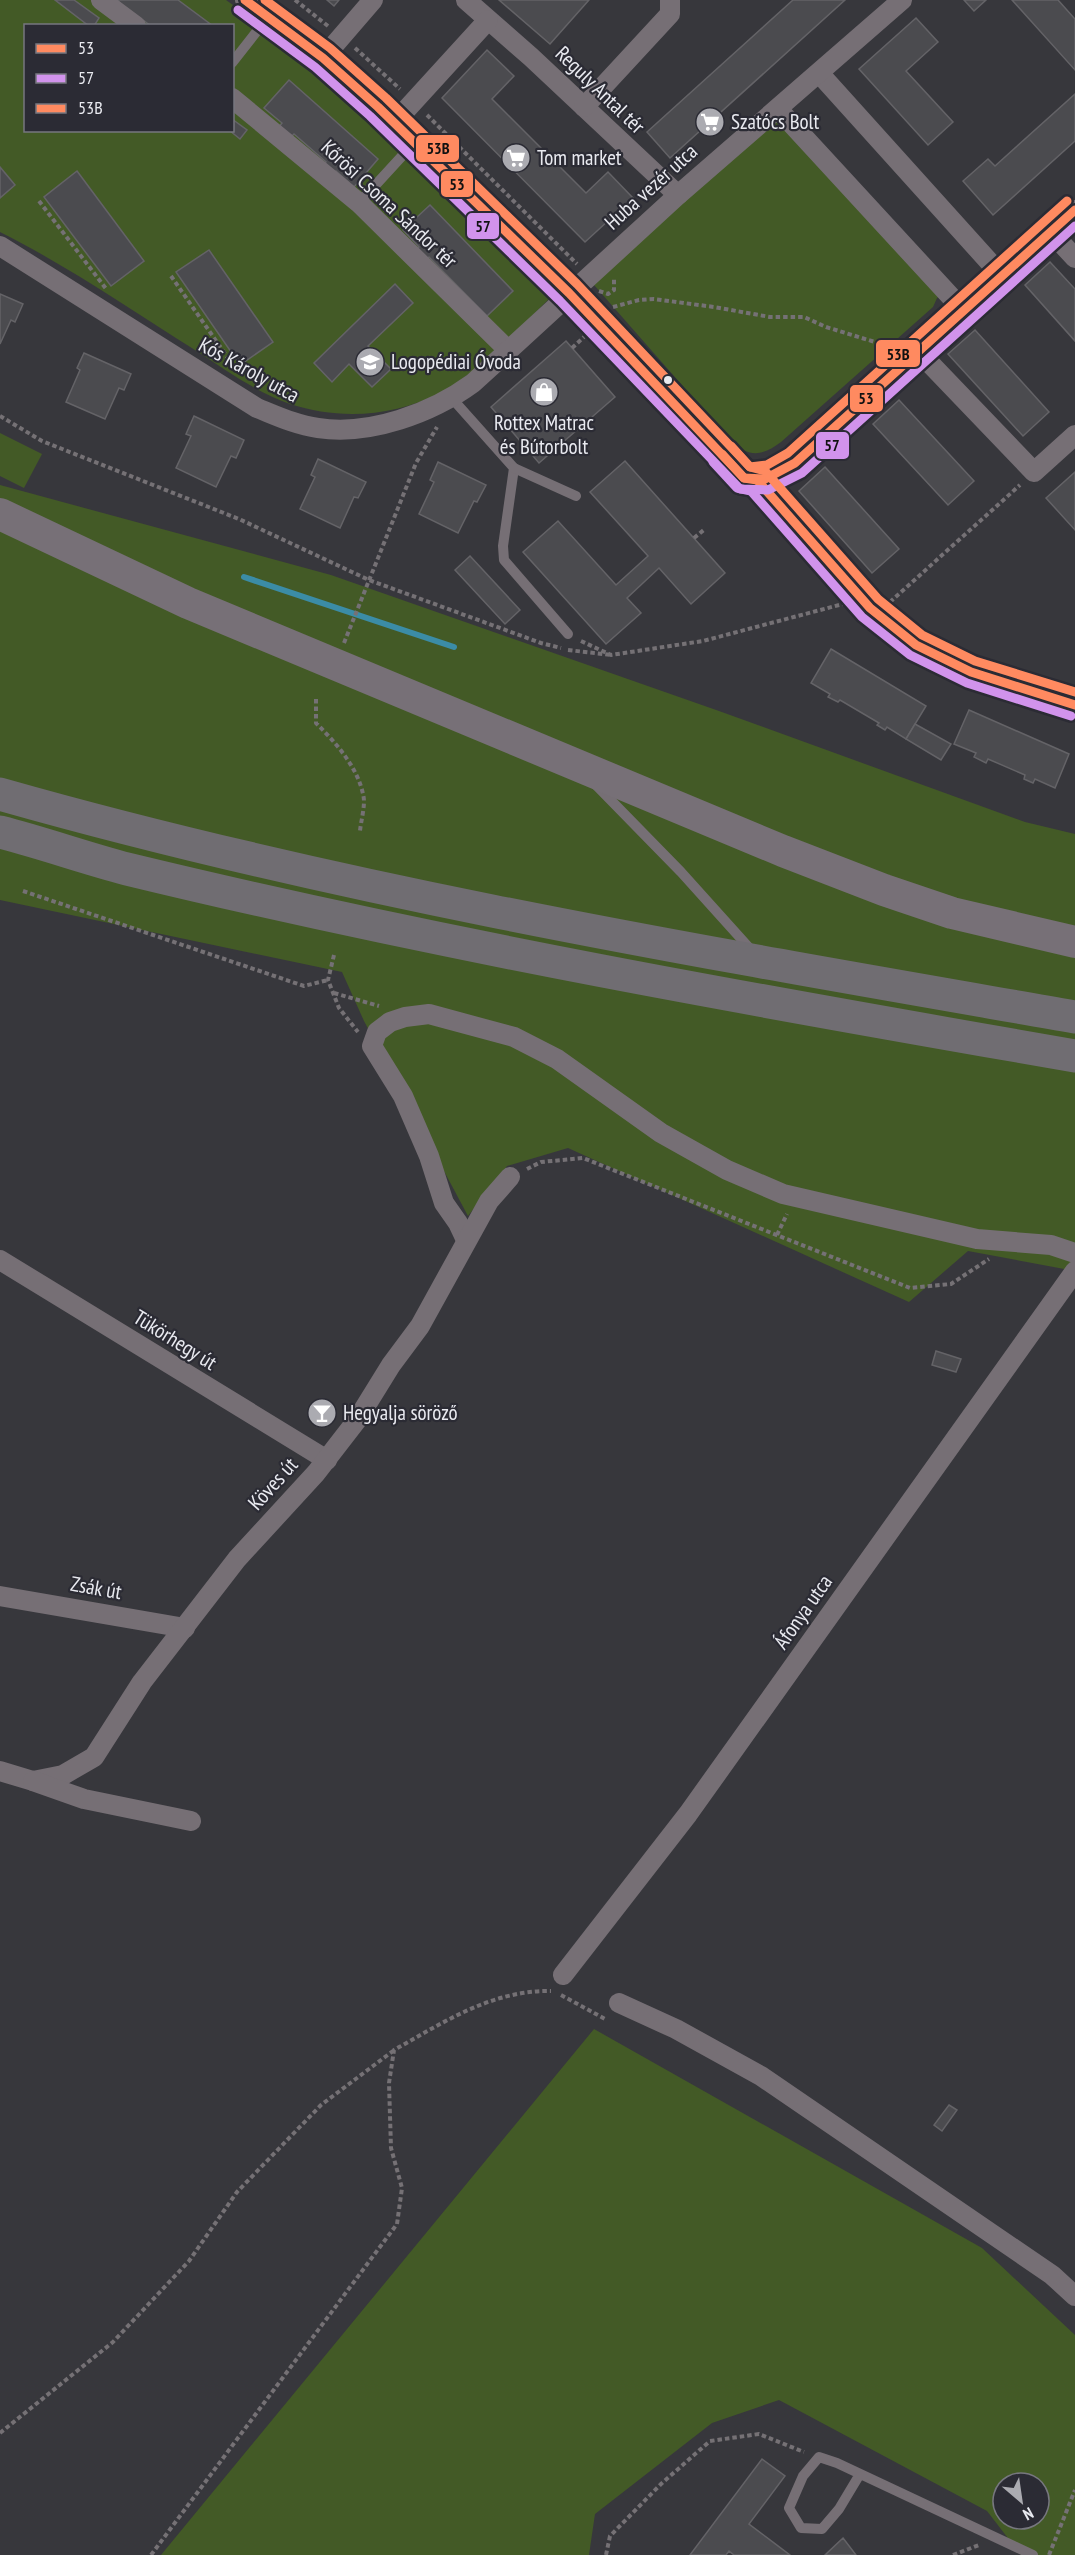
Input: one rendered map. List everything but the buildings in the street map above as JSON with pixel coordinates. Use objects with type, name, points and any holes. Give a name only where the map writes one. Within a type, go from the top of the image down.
[{"type":"highway","points":[[0,794],[76,816],[388,890],[586,930],[1075,1017]]},
{"type":"highway","points":[[0,832],[125,868],[374,926],[1075,1056]]},
{"type":"highway","points":[[882,1022],[963,1054],[1075,1079]]},
{"type":"main road","points":[[0,514],[188,603],[884,890],[952,913],[1075,942]]},
{"type":"street","points":[[101,0],[133,24]]},
{"type":"street","points":[[245,0],[352,82],[569,293],[744,478],[757,480],[774,476],[795,463],[1075,210]]},
{"type":"street","points":[[323,58],[343,38],[373,0]]},
{"type":"street","name":"Reguly Antal tér","points":[[466,0],[678,195]]},
{"type":"street","points":[[584,107],[670,14],[670,0]]},
{"type":"street","name":"Huba vezér utca","points":[[569,293],[902,0]]},
{"type":"street","points":[[394,123],[488,20]]},
{"type":"street","points":[[819,73],[1002,276]]},
{"type":"street","name":"Kőrösi Csoma Sándor tér","points":[[234,100],[359,203],[508,350]]},
{"type":"street","points":[[778,109],[964,311]]},
{"type":"street","points":[[1051,232],[1075,258]]},
{"type":"street","name":"Kós Károly utca","points":[[0,246],[257,408],[290,422],[320,429],[384,424],[417,414],[450,400],[474,383],[569,293]]},
{"type":"street","points":[[919,352],[1034,472],[1075,435]]},
{"type":"street","points":[[757,480],[861,599],[881,619],[916,645],[971,672],[1075,705]]},
{"type":"street","points":[[466,1240],[444,1203],[429,1156],[403,1096],[372,1046],[377,1032],[397,1019],[429,1014],[514,1037],[557,1059],[661,1133],[727,1170],[783,1194],[977,1239],[1052,1245],[1075,1253]]},
{"type":"street","name":"Köves út","points":[[33,1781],[63,1774],[94,1757],[142,1682],[237,1559],[327,1460],[420,1326],[489,1201],[510,1177]]},
{"type":"street","name":"Tükörhegy út","points":[[0,1260],[327,1460]]},
{"type":"street","name":"Áfonya utca","points":[[563,1975],[688,1814],[1075,1271]]},
{"type":"street","name":"Zsák út","points":[[0,1596],[184,1628]]},
{"type":"street","name":"Köves út","points":[[0,1771],[84,1800],[191,1821]]},
{"type":"street","points":[[619,2003],[676,2029],[761,2076],[1052,2275],[1075,2296]]},
{"type":"lane","points":[[234,60],[268,17]]},
{"type":"lane","points":[[359,203],[414,143]]},
{"type":"lane","points":[[457,404],[514,468],[576,496]]},
{"type":"lane","points":[[514,468],[503,548],[504,560],[568,634]]},
{"type":"lane","points":[[575,764],[681,872],[761,961]]},
{"type":"lane","points":[[860,2474],[839,2509],[822,2529],[801,2528],[789,2508],[802,2476],[819,2457],[860,2474],[1033,2555]]},
{"type":"path","points":[[295,0],[343,38],[414,102],[569,254],[587,277]]},
{"type":"path","points":[[39,201],[108,291]]},
{"type":"path","points":[[171,276],[238,372]]},
{"type":"path","points":[[613,307],[639,300],[654,299],[770,317],[804,317],[826,327],[888,346]]},
{"type":"path","points":[[572,348],[584,337]]},
{"type":"path","points":[[342,649],[424,446],[457,404]]},
{"type":"path","points":[[0,416],[42,441],[239,519],[369,580],[541,643],[572,651],[611,655],[703,641],[861,599]]},
{"type":"path","points":[[881,619],[887,605],[1034,472]]},
{"type":"path","points":[[694,538],[705,529]]},
{"type":"path","points":[[568,634],[611,655]]},
{"type":"path","points":[[316,699],[316,723],[336,743],[351,767],[364,795],[360,831]]},
{"type":"path","points":[[23,891],[304,986],[328,980]]},
{"type":"path","points":[[334,955],[328,980],[333,993],[345,1016],[372,1046]]},
{"type":"path","points":[[333,993],[385,1008],[397,1019]]},
{"type":"path","points":[[510,1177],[541,1162],[583,1158],[910,1288],[951,1284],[1015,1242]]},
{"type":"path","points":[[777,1235],[788,1210]]},
{"type":"path","points":[[0,2433],[113,2342],[189,2261],[237,2192],[321,2105],[394,2050],[469,2008],[519,1993],[550,1991]]},
{"type":"path","points":[[151,2555],[397,2224],[402,2188],[391,2148],[389,2083],[394,2050]]},
{"type":"path","points":[[606,2555],[610,2536],[661,2484],[710,2441],[759,2434],[819,2457]]},
{"type":"path","points":[[1049,2555],[1075,2490]]},
{"type":"green space","points":[[0,0],[226,0],[261,25],[408,150],[550,298],[484,362],[440,393],[404,407],[366,414],[347,414],[290,404],[252,387],[75,274],[0,232]]},
{"type":"green space","points":[[778,109],[945,291],[937,298],[933,307],[781,442],[768,450],[756,453],[744,450],[731,441],[587,277]]},
{"type":"green space","points":[[0,433],[42,454],[24,488],[0,476]]},
{"type":"green space","points":[[0,485],[331,575],[719,711],[1025,822],[1075,834],[1075,1271],[968,1251],[909,1302],[568,1148],[507,1166],[468,1216],[364,1021],[342,972],[0,900]]},
{"type":"green space","points":[[594,2029],[982,2248],[1075,2335],[1075,2555],[1021,2555],[1002,2531],[1051,2531],[1051,2471],[991,2471],[991,2516],[987,2511],[779,2400],[712,2423],[595,2514],[589,2555],[161,2555]]},
{"type":"waterway","points":[[244,577],[454,647]]},
{"type":"transit line","name":"53","points":[[245,0],[323,58],[378,107],[569,293],[744,478],[765,479],[795,463],[1075,210]]},
{"type":"transit line","name":"53B","points":[[265,0],[330,48],[386,98],[577,284],[750,467],[767,465],[788,453],[1067,201]]},
{"type":"transit line","name":"57","points":[[238,10],[315,67],[370,116],[560,301],[740,489],[768,490],[802,473],[1075,226]]},
{"type":"transit line","name":"53B","points":[[731,446],[750,467],[765,471],[878,599],[922,635],[975,661],[1075,692]]},
{"type":"transit line","name":"53","points":[[722,454],[744,478],[757,480],[870,608],[916,645],[971,672],[1075,705]]},
{"type":"transit line","name":"57","points":[[713,462],[737,488],[751,491],[862,617],[910,655],[967,683],[1071,716]]},
{"type":"place","name":"Szatócs Bolt","points":[[710,122]]},
{"type":"place","name":"Tom market","points":[[516,158]]},
{"type":"place","name":"Logopédiai Óvoda","points":[[370,362]]},
{"type":"place","name":"Rottex Matrac és Bútorbolt","points":[[544,392]]},
{"type":"place","name":"Hegyalja söröző","points":[[322,1413]]}]
